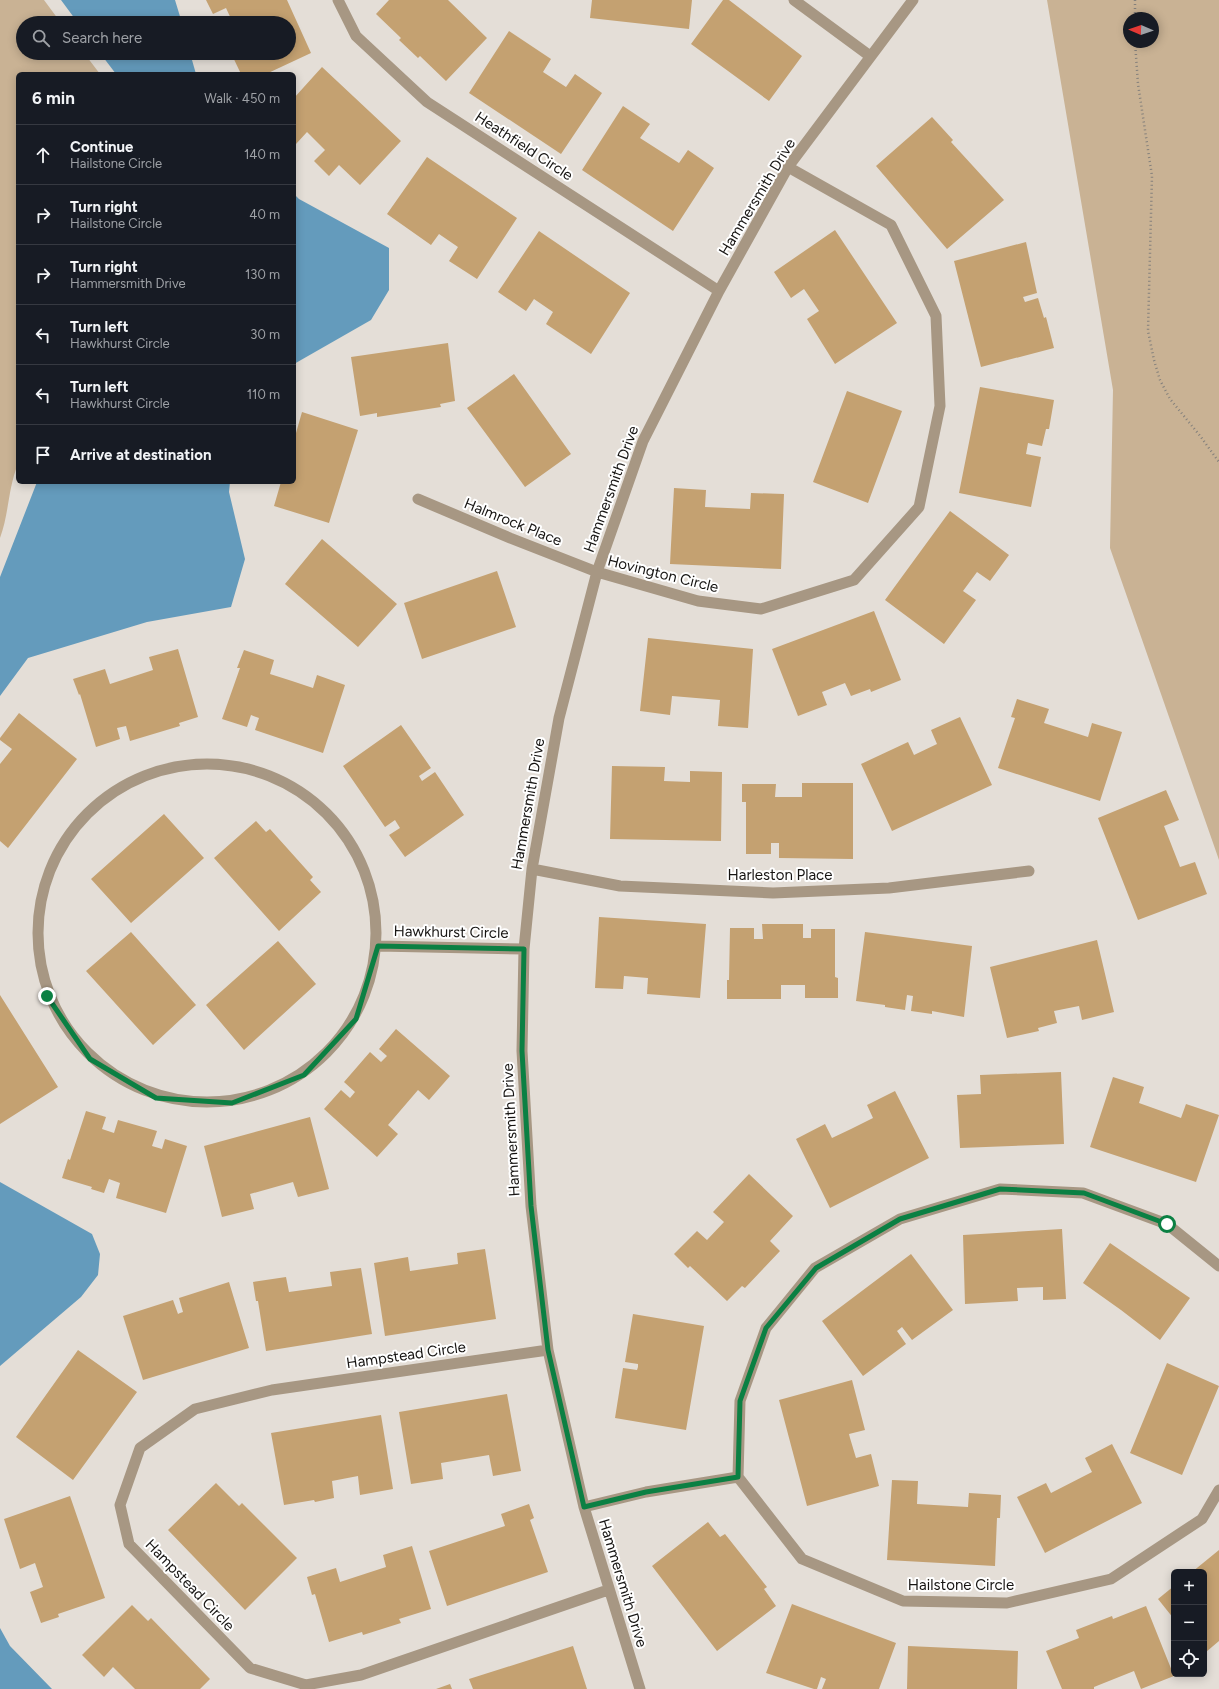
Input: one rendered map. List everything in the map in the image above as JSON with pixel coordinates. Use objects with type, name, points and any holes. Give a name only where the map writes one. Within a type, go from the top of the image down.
[{"type":"street","name":"Heathfield Circle","points":[[338,0],[356,36],[427,102],[719,291]]},
{"type":"street","points":[[794,0],[870,56]]},
{"type":"street","name":"Hammersmith Drive","points":[[640,1689],[608,1590],[584,1507],[548,1350],[531,1206],[522,1051],[524,949],[532,869],[558,718],[597,572],[643,440],[719,291],[788,167],[913,0]]},
{"type":"street","name":"Hovington Circle","points":[[597,572],[698,601],[761,610],[854,580],[919,507],[940,406],[936,316],[891,225],[788,167]]},
{"type":"street","name":"Halmrock Place","points":[[418,498],[510,538],[597,572]]},
{"type":"street","name":"Hawkhurst Circle","points":[[181,762],[235,766],[257,768],[324,806],[366,870],[378,946],[356,1019],[304,1075],[232,1103],[156,1098],[90,1059],[47,996],[36,920],[59,847],[110,791],[181,762]]},
{"type":"street","name":"Harleston Place","points":[[532,869],[620,886],[773,893],[889,888],[1029,871]]},
{"type":"street","name":"Hawkhurst Circle","points":[[378,946],[524,949]]},
{"type":"street","points":[[584,1507],[646,1492],[738,1477],[740,1401],[766,1328],[816,1268],[900,1219],[1000,1189],[1084,1193],[1167,1224],[1219,1266]]},
{"type":"street","name":"Hampstead Circle","points":[[548,1350],[272,1390],[196,1409],[140,1448],[120,1505],[129,1544],[250,1668],[306,1685],[361,1675],[608,1590]]},
{"type":"street","name":"Hailstone Circle","points":[[738,1477],[802,1560],[903,1601],[1007,1603],[1110,1579],[1202,1519],[1219,1490]]},
{"type":"path","points":[[1135,0],[1135,12]]},
{"type":"path","points":[[1135,48],[1138,84],[1152,176],[1148,331],[1160,380],[1170,398],[1201,436],[1219,462]]},
{"type":"shaded area","points":[[0,0],[44,0],[56,16],[16,16],[16,60],[89,60],[98,72],[16,72],[16,470],[0,538]]},
{"type":"shaded area","points":[[1047,0],[1219,0],[1219,860],[1110,548],[1113,390]]},
{"type":"water","points":[[61,0],[175,0],[180,16],[73,16]]},
{"type":"water","points":[[105,60],[192,60],[195,72],[114,72]]},
{"type":"water","points":[[296,196],[389,248],[389,290],[371,320],[296,363]]},
{"type":"water","points":[[36,484],[230,484],[229,492],[245,559],[231,607],[147,622],[28,658],[0,696],[0,577]]},
{"type":"water","points":[[0,1182],[92,1234],[100,1254],[98,1275],[81,1297],[0,1366]]},
{"type":"water","points":[[0,1628],[10,1646],[52,1689],[0,1689]]},
{"type":"building","points":[[206,0],[287,0],[294,16],[230,16],[226,8],[213,14]]},
{"type":"building","points":[[389,0],[448,0],[487,38],[446,81],[420,56],[418,58],[399,40],[401,38],[376,14]]},
{"type":"building","points":[[592,0],[692,0],[689,29],[590,18]]},
{"type":"building","points":[[723,0],[729,0],[802,56],[769,101],[691,44]]},
{"type":"building","points":[[296,20],[311,53],[296,60]]},
{"type":"building","points":[[509,31],[551,59],[543,72],[566,87],[575,74],[602,93],[561,154],[469,93]]},
{"type":"building","points":[[234,60],[296,60],[270,72],[240,72]]},
{"type":"building","points":[[322,67],[401,141],[360,185],[339,165],[329,176],[314,161],[325,150],[307,132],[296,144],[296,96]]},
{"type":"building","points":[[623,106],[650,124],[640,138],[679,163],[688,150],[714,168],[673,231],[582,170]]},
{"type":"building","points":[[932,117],[953,140],[951,142],[1004,200],[947,249],[876,166]]},
{"type":"building","points":[[427,157],[517,218],[477,279],[449,261],[458,247],[439,234],[431,245],[387,214]]},
{"type":"building","points":[[835,230],[897,323],[835,364],[807,319],[819,311],[804,289],[791,298],[774,272]]},
{"type":"building","points":[[539,231],[630,293],[591,354],[546,324],[553,312],[534,299],[526,311],[498,292]]},
{"type":"building","points":[[1026,242],[1037,293],[1023,297],[1025,302],[1038,298],[1044,318],[1046,317],[1054,348],[981,367],[954,261]]},
{"type":"building","points":[[448,343],[455,401],[440,404],[441,407],[377,417],[377,413],[360,416],[351,357]]},
{"type":"building","points":[[514,374],[571,454],[525,487],[467,408]]},
{"type":"building","points":[[980,387],[1054,400],[1049,429],[1046,429],[1042,446],[1028,443],[1026,454],[1041,457],[1031,507],[959,493]]},
{"type":"building","points":[[847,391],[902,411],[868,503],[813,482]]},
{"type":"building","points":[[302,412],[358,430],[329,523],[274,506],[280,484],[296,484],[296,433]]},
{"type":"building","points":[[674,488],[706,490],[705,507],[750,509],[751,493],[784,494],[781,569],[670,564]]},
{"type":"building","points":[[950,511],[1009,555],[990,581],[977,572],[963,591],[976,600],[944,644],[885,600]]},
{"type":"building","points":[[322,539],[397,604],[358,647],[285,584]]},
{"type":"building","points":[[497,571],[516,627],[422,659],[404,603]]},
{"type":"building","points":[[874,611],[901,680],[871,692],[870,689],[851,696],[845,683],[822,692],[827,705],[798,716],[772,649]]},
{"type":"building","points":[[648,638],[753,649],[748,728],[718,726],[720,700],[672,696],[670,715],[640,711]]},
{"type":"building","points":[[178,649],[198,717],[179,723],[180,726],[130,741],[126,726],[117,728],[120,739],[96,747],[80,694],[79,695],[73,679],[105,669],[110,684],[153,670],[149,657]]},
{"type":"building","points":[[244,650],[274,660],[270,674],[313,688],[317,675],[345,685],[323,753],[255,730],[259,718],[251,715],[247,727],[222,719],[240,668],[237,668]]},
{"type":"building","points":[[1017,699],[1049,709],[1044,723],[1088,737],[1092,723],[1122,732],[1100,801],[998,768],[1015,718],[1011,717]]},
{"type":"building","points":[[19,713],[77,759],[8,848],[0,841],[0,764],[12,749],[0,740],[0,738]]},
{"type":"building","points":[[960,717],[992,785],[892,831],[861,764],[908,742],[914,755],[937,744],[931,730]]},
{"type":"building","points":[[401,725],[431,768],[419,776],[422,781],[435,772],[464,815],[405,857],[389,835],[400,828],[395,820],[385,827],[343,766]]},
{"type":"building","points":[[612,766],[665,767],[664,781],[690,782],[690,771],[722,772],[721,841],[610,839]]},
{"type":"building","points":[[802,783],[853,783],[853,859],[779,858],[779,843],[771,843],[771,854],[746,854],[746,802],[742,802],[742,784],[776,784],[775,797],[802,797]]},
{"type":"building","points":[[1166,790],[1179,820],[1164,826],[1180,867],[1195,862],[1207,894],[1138,920],[1098,818]]},
{"type":"building","points":[[164,814],[204,858],[131,923],[91,879]]},
{"type":"building","points":[[256,821],[266,832],[270,829],[313,877],[310,880],[321,892],[279,931],[214,858]]},
{"type":"building","points":[[599,917],[706,924],[700,998],[647,994],[648,978],[624,976],[623,989],[595,988]]},
{"type":"building","points":[[762,924],[803,924],[803,938],[811,938],[811,929],[835,929],[835,977],[838,978],[838,998],[805,998],[805,985],[781,985],[781,999],[727,999],[730,928],[754,928],[754,939],[763,939]]},
{"type":"building","points":[[131,932],[196,1005],[153,1045],[86,971]]},
{"type":"building","points":[[865,932],[972,946],[964,1017],[932,1011],[932,1014],[911,1011],[913,996],[907,995],[905,1010],[885,1007],[885,1005],[856,1001]]},
{"type":"building","points":[[1097,940],[1114,1012],[1082,1020],[1079,1006],[1054,1011],[1057,1023],[1038,1028],[1039,1031],[1007,1038],[990,967]]},
{"type":"building","points":[[278,941],[316,984],[244,1050],[206,1005]]},
{"type":"building","points":[[0,995],[58,1087],[0,1124]]},
{"type":"building","points":[[396,1029],[450,1076],[429,1100],[418,1090],[388,1125],[398,1134],[377,1157],[324,1109],[341,1090],[350,1098],[355,1092],[344,1082],[370,1052],[381,1062],[387,1056],[379,1049]]},
{"type":"building","points":[[1061,1072],[1064,1144],[960,1148],[957,1095],[981,1094],[980,1075]]},
{"type":"building","points":[[1113,1077],[1144,1087],[1139,1103],[1181,1118],[1186,1104],[1219,1115],[1196,1182],[1090,1147]]},
{"type":"building","points":[[895,1091],[929,1158],[830,1208],[796,1139],[825,1124],[832,1138],[851,1129],[873,1118],[867,1105]]},
{"type":"building","points":[[86,1111],[106,1117],[102,1129],[114,1133],[118,1120],[157,1131],[152,1146],[162,1149],[165,1139],[187,1146],[166,1213],[116,1198],[120,1183],[109,1179],[104,1193],[91,1189],[92,1187],[62,1178],[68,1159],[70,1160]]},
{"type":"building","points":[[310,1117],[329,1189],[298,1197],[293,1182],[250,1194],[254,1209],[222,1217],[204,1146]]},
{"type":"building","points":[[749,1174],[793,1216],[770,1241],[780,1251],[745,1288],[742,1286],[727,1301],[690,1266],[688,1268],[674,1254],[697,1231],[707,1240],[724,1222],[713,1212]]},
{"type":"building","points":[[1062,1229],[1066,1299],[1043,1300],[1043,1287],[1017,1288],[1018,1301],[965,1304],[963,1235]]},
{"type":"building","points":[[1110,1243],[1190,1298],[1160,1340],[1083,1283]]},
{"type":"building","points":[[485,1249],[496,1319],[385,1336],[374,1263],[408,1257],[410,1271],[458,1264],[457,1253]]},
{"type":"building","points":[[911,1254],[953,1310],[912,1340],[902,1327],[897,1331],[906,1344],[863,1376],[822,1321]]},
{"type":"building","points":[[361,1268],[372,1334],[266,1351],[258,1301],[256,1301],[253,1282],[286,1277],[289,1292],[332,1286],[330,1272]]},
{"type":"building","points":[[229,1282],[249,1348],[143,1380],[123,1316],[173,1300],[178,1314],[183,1312],[179,1298]]},
{"type":"building","points":[[633,1314],[704,1326],[686,1430],[615,1418],[623,1368],[637,1370],[638,1367],[638,1364],[625,1362]]},
{"type":"building","points":[[78,1350],[137,1392],[73,1480],[16,1437]]},
{"type":"building","points":[[1167,1363],[1219,1386],[1182,1475],[1130,1453]]},
{"type":"building","points":[[852,1380],[865,1430],[849,1434],[850,1438],[856,1458],[871,1454],[879,1486],[807,1506],[779,1400]]},
{"type":"building","points":[[507,1394],[521,1471],[493,1476],[489,1455],[441,1463],[443,1479],[411,1484],[399,1412]]},
{"type":"building","points":[[381,1415],[393,1489],[360,1495],[358,1476],[332,1481],[334,1498],[315,1502],[314,1500],[284,1505],[271,1433]]},
{"type":"building","points":[[1112,1444],[1142,1503],[1045,1553],[1017,1497],[1046,1483],[1051,1493],[1092,1472],[1085,1458]]},
{"type":"building","points":[[892,1480],[918,1481],[917,1504],[968,1507],[969,1493],[1001,1495],[1000,1518],[997,1518],[995,1566],[887,1560]]},
{"type":"building","points":[[216,1483],[239,1506],[242,1503],[297,1558],[245,1610],[168,1530]]},
{"type":"building","points":[[70,1496],[105,1598],[58,1614],[59,1617],[41,1623],[30,1592],[43,1587],[35,1563],[20,1569],[4,1519]]},
{"type":"building","points":[[529,1504],[534,1518],[530,1520],[548,1572],[447,1606],[429,1551],[505,1526],[501,1514]]},
{"type":"building","points":[[708,1522],[720,1537],[725,1534],[767,1587],[764,1589],[776,1606],[717,1651],[652,1566]]},
{"type":"building","points":[[412,1546],[431,1609],[399,1619],[401,1623],[363,1635],[362,1632],[329,1642],[315,1594],[312,1595],[307,1577],[336,1568],[340,1582],[386,1567],[383,1555]]},
{"type":"building","points":[[1219,1550],[1219,1641],[1207,1651],[1207,1569],[1196,1569]]},
{"type":"building","points":[[1171,1588],[1171,1615],[1158,1599]]},
{"type":"building","points":[[792,1604],[896,1643],[879,1689],[822,1689],[826,1679],[821,1677],[817,1689],[814,1689],[766,1673]]},
{"type":"building","points":[[132,1605],[148,1621],[151,1618],[210,1679],[200,1689],[135,1689],[113,1667],[104,1677],[82,1655]]},
{"type":"building","points":[[1146,1606],[1171,1668],[1171,1677],[1141,1689],[1134,1671],[1094,1687],[1094,1689],[1062,1689],[1046,1651],[1079,1638],[1076,1630],[1112,1616],[1113,1619]]},
{"type":"building","points":[[573,1646],[587,1689],[473,1689],[469,1679]]},
{"type":"building","points":[[908,1646],[1018,1651],[1017,1689],[907,1689]]},
{"type":"building","points":[[450,1684],[452,1689],[436,1689]]},
{"type":"route","points":[[47,996],[90,1059],[156,1098],[232,1103],[304,1075],[356,1019],[378,946],[524,949],[522,1051],[531,1206],[548,1350],[584,1507],[646,1492],[738,1477],[740,1401],[766,1328],[816,1268],[900,1219],[1000,1189],[1084,1193],[1167,1224]]}]
